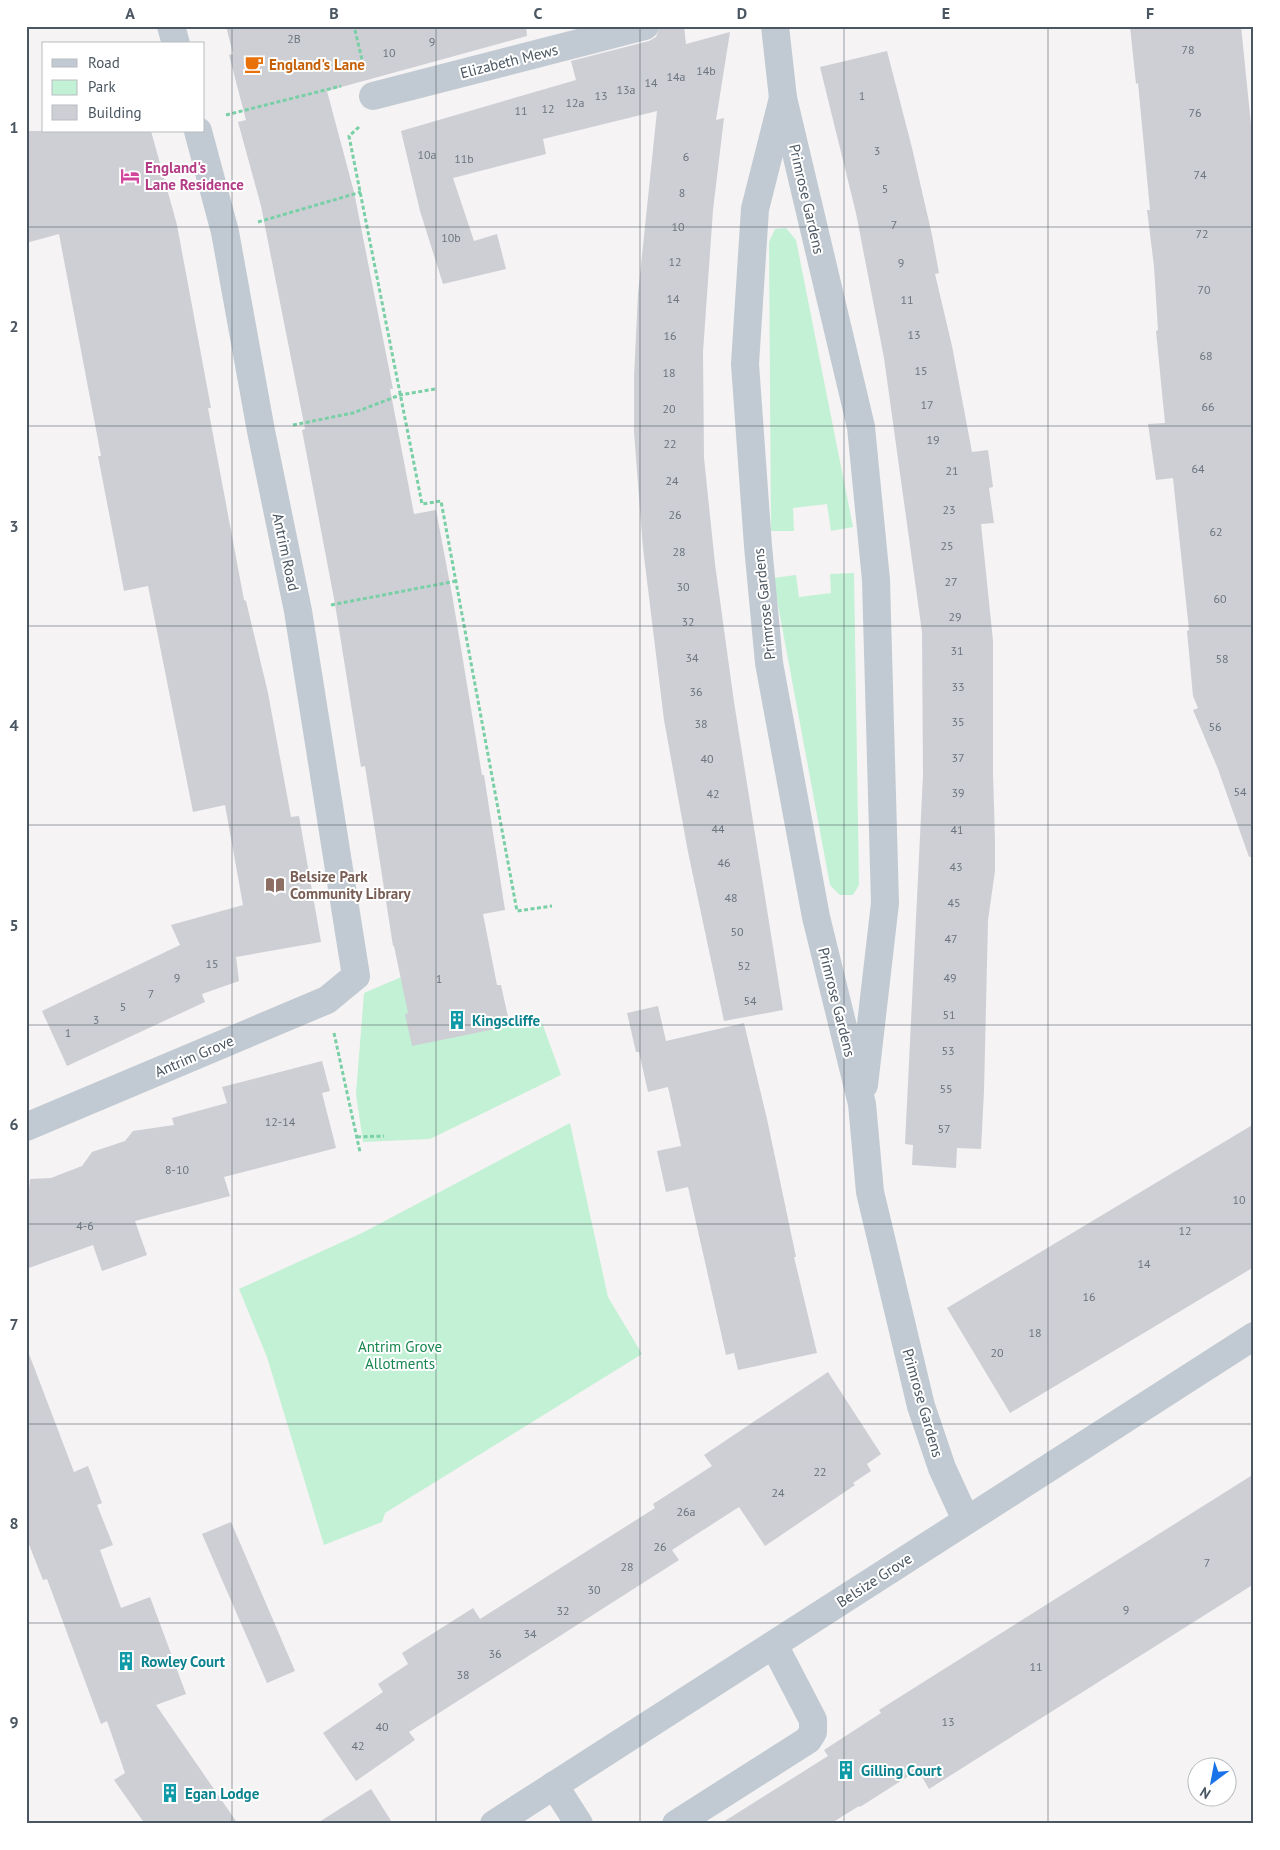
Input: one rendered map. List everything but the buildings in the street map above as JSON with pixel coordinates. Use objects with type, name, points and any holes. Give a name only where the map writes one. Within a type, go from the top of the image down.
[{"type":"street","points":[[171,26],[175,42]]},
{"type":"street","name":"Elizabeth Mews","points":[[369,84],[645,26]]},
{"type":"street","name":"Primrose Gardens","points":[[775,26],[783,98],[861,427],[876,580],[885,903],[862,1104]]},
{"type":"street","name":"Primrose Gardens","points":[[783,98],[756,209],[745,364],[757,536],[769,663],[816,917],[862,1104],[870,1192],[921,1406],[942,1468],[966,1520]]},
{"type":"street","name":"Antrim Road","points":[[209,124],[225,232],[261,431],[298,611],[356,976]]},
{"type":"street","name":"Antrim Grove","points":[[26,1127],[327,1000],[356,976]]},
{"type":"street","name":"Belsize Grove","points":[[494,1824],[1254,1336]]},
{"type":"street","points":[[676,1824],[808,1740],[813,1732],[813,1720],[774,1645]]},
{"type":"street","points":[[554,1785],[579,1824]]},
{"type":"path","points":[[355,30],[369,84],[370,116],[349,136],[422,504],[441,501],[517,910],[552,906]]},
{"type":"path","points":[[209,124],[348,84]]},
{"type":"path","points":[[225,232],[361,192]]},
{"type":"path","points":[[261,431],[353,413],[400,395],[435,389]]},
{"type":"path","points":[[298,611],[456,581]]},
{"type":"path","points":[[327,1000],[360,1152]]},
{"type":"path","points":[[357,1137],[384,1136]]},
{"type":"green space","points":[[786,228],[796,240],[853,527],[831,531],[827,504],[793,508],[794,531],[771,531],[769,242],[775,229]]},
{"type":"green space","points":[[854,573],[859,885],[853,895],[840,895],[830,885],[773,578],[796,575],[799,597],[831,593],[830,574]]},
{"type":"green space","points":[[406,975],[426,1040],[541,1020],[561,1075],[430,1139],[363,1142],[356,1094],[364,993]]},
{"type":"green space","name":"Antrim Grove Allotments","points":[[570,1123],[608,1297],[642,1354],[385,1513],[382,1522],[324,1545],[267,1357],[239,1289],[364,1232]]},
{"type":"place","name":"England's Lane","points":[[254,64]]},
{"type":"place","name":"England's Lane Residence","points":[[130,176]]},
{"type":"place","name":"Belsize Park Community Library","points":[[275,885]]},
{"type":"place","name":"Kingscliffe","points":[[457,1020]]},
{"type":"place","name":"Rowley Court","points":[[126,1661]]},
{"type":"place","name":"Gilling Court","points":[[846,1770]]},
{"type":"place","name":"Egan Lodge","points":[[170,1793]]}]
